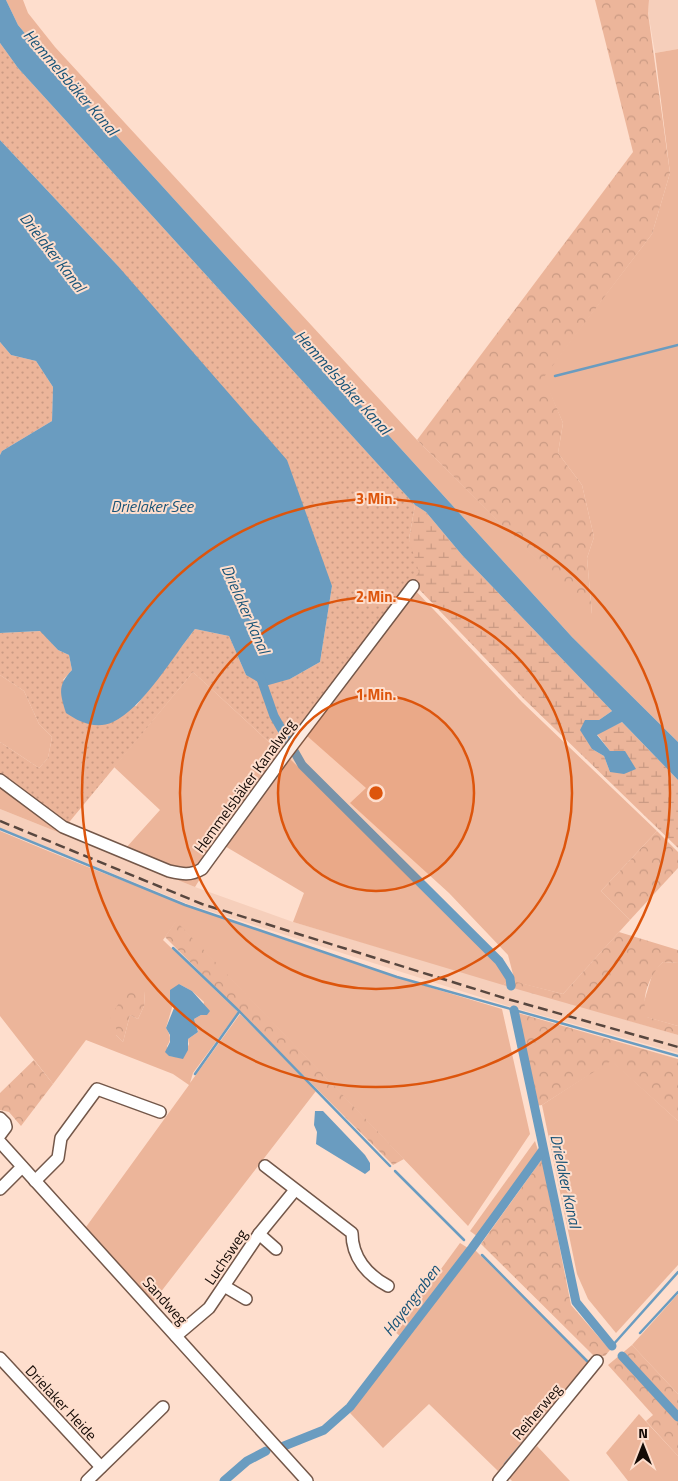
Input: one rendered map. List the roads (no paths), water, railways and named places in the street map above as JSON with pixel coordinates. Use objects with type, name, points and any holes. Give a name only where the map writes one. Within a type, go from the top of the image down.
[{"type":"street","name":"Hemmelsbäker Kanalweg","points":[[0,780],[63,827],[185,875],[202,870],[285,755],[412,586]]},
{"type":"street","points":[[35,1181],[58,1158],[61,1138],[97,1089],[160,1112]]},
{"type":"street","points":[[0,1118],[5,1122],[6,1128],[0,1136]]},
{"type":"street","name":"Sandweg","points":[[0,1142],[176,1336],[300,1479]]},
{"type":"street","points":[[265,1166],[352,1233],[352,1246],[360,1262],[371,1275],[388,1286]]},
{"type":"street","points":[[0,1189],[22,1167]]},
{"type":"street","name":"Luchsweg","points":[[176,1336],[209,1308],[259,1234],[295,1190]]},
{"type":"street","points":[[259,1234],[276,1248]]},
{"type":"street","points":[[224,1286],[246,1299]]},
{"type":"street","name":"Drielaker Heide","points":[[0,1358],[101,1467]]},
{"type":"street","name":"Reiherweg","points":[[499,1481],[597,1361]]},
{"type":"street","points":[[87,1481],[163,1407]]},
{"type":"water","points":[[0,0],[6,0],[18,25],[43,55],[572,637],[678,742],[678,780],[622,722],[597,735],[610,751],[625,751],[636,769],[624,774],[610,772],[604,756],[592,749],[580,730],[585,720],[599,720],[612,711],[462,555],[426,512],[415,505],[18,68],[0,43]]},
{"type":"water","name":"Drielaker See","points":[[0,140],[118,266],[287,460],[332,586],[320,662],[290,679],[265,686],[246,675],[229,636],[195,629],[135,706],[113,722],[94,725],[82,722],[66,713],[61,690],[64,681],[72,670],[69,655],[58,650],[40,631],[0,633],[0,455],[2,451],[52,421],[53,387],[36,361],[11,355],[0,342]]},
{"type":"water","points":[[179,984],[192,991],[210,1011],[207,1015],[201,1015],[194,1019],[198,1032],[188,1039],[188,1050],[183,1059],[169,1056],[165,1052],[170,1042],[170,1035],[166,1028],[174,1008],[170,1003],[170,990]]},
{"type":"water","points":[[315,1111],[323,1111],[365,1155],[370,1163],[370,1170],[365,1174],[316,1144]]},
{"type":"waterway","points":[[555,376],[678,345]]},
{"type":"waterway","name":"Drielaker Kanal","points":[[260,676],[274,716],[302,765],[499,961],[510,978],[511,986]]},
{"type":"waterway","points":[[0,829],[185,905],[397,977],[678,1056]]},
{"type":"waterway","points":[[173,948],[240,1012],[390,1166]]},
{"type":"waterway","name":"Drielaker Kanal","points":[[514,1010],[576,1302],[612,1346]]},
{"type":"waterway","points":[[195,1074],[239,1012]]},
{"type":"waterway","name":"Hayengraben","points":[[284,1446],[324,1430],[350,1407],[472,1248],[543,1150]]},
{"type":"waterway","points":[[395,1171],[464,1240]]},
{"type":"waterway","points":[[482,1255],[589,1363]]},
{"type":"waterway","points":[[612,1346],[678,1272]]},
{"type":"waterway","points":[[640,1333],[678,1292]]},
{"type":"waterway","name":"Drielaker Kanal","points":[[622,1356],[678,1417]]},
{"type":"waterway","points":[[505,1464],[533,1431]]},
{"type":"waterway","name":"Hayengraben","points":[[224,1481],[247,1461],[266,1451]]},
{"type":"railway","points":[[0,821],[202,904],[504,998],[678,1047]]},
{"type":"water label","name":"Hemmelsbäker Kanal","points":[[71,82]]},
{"type":"water label","name":"Hemmelsbäker Kanal","points":[[343,382]]}]
